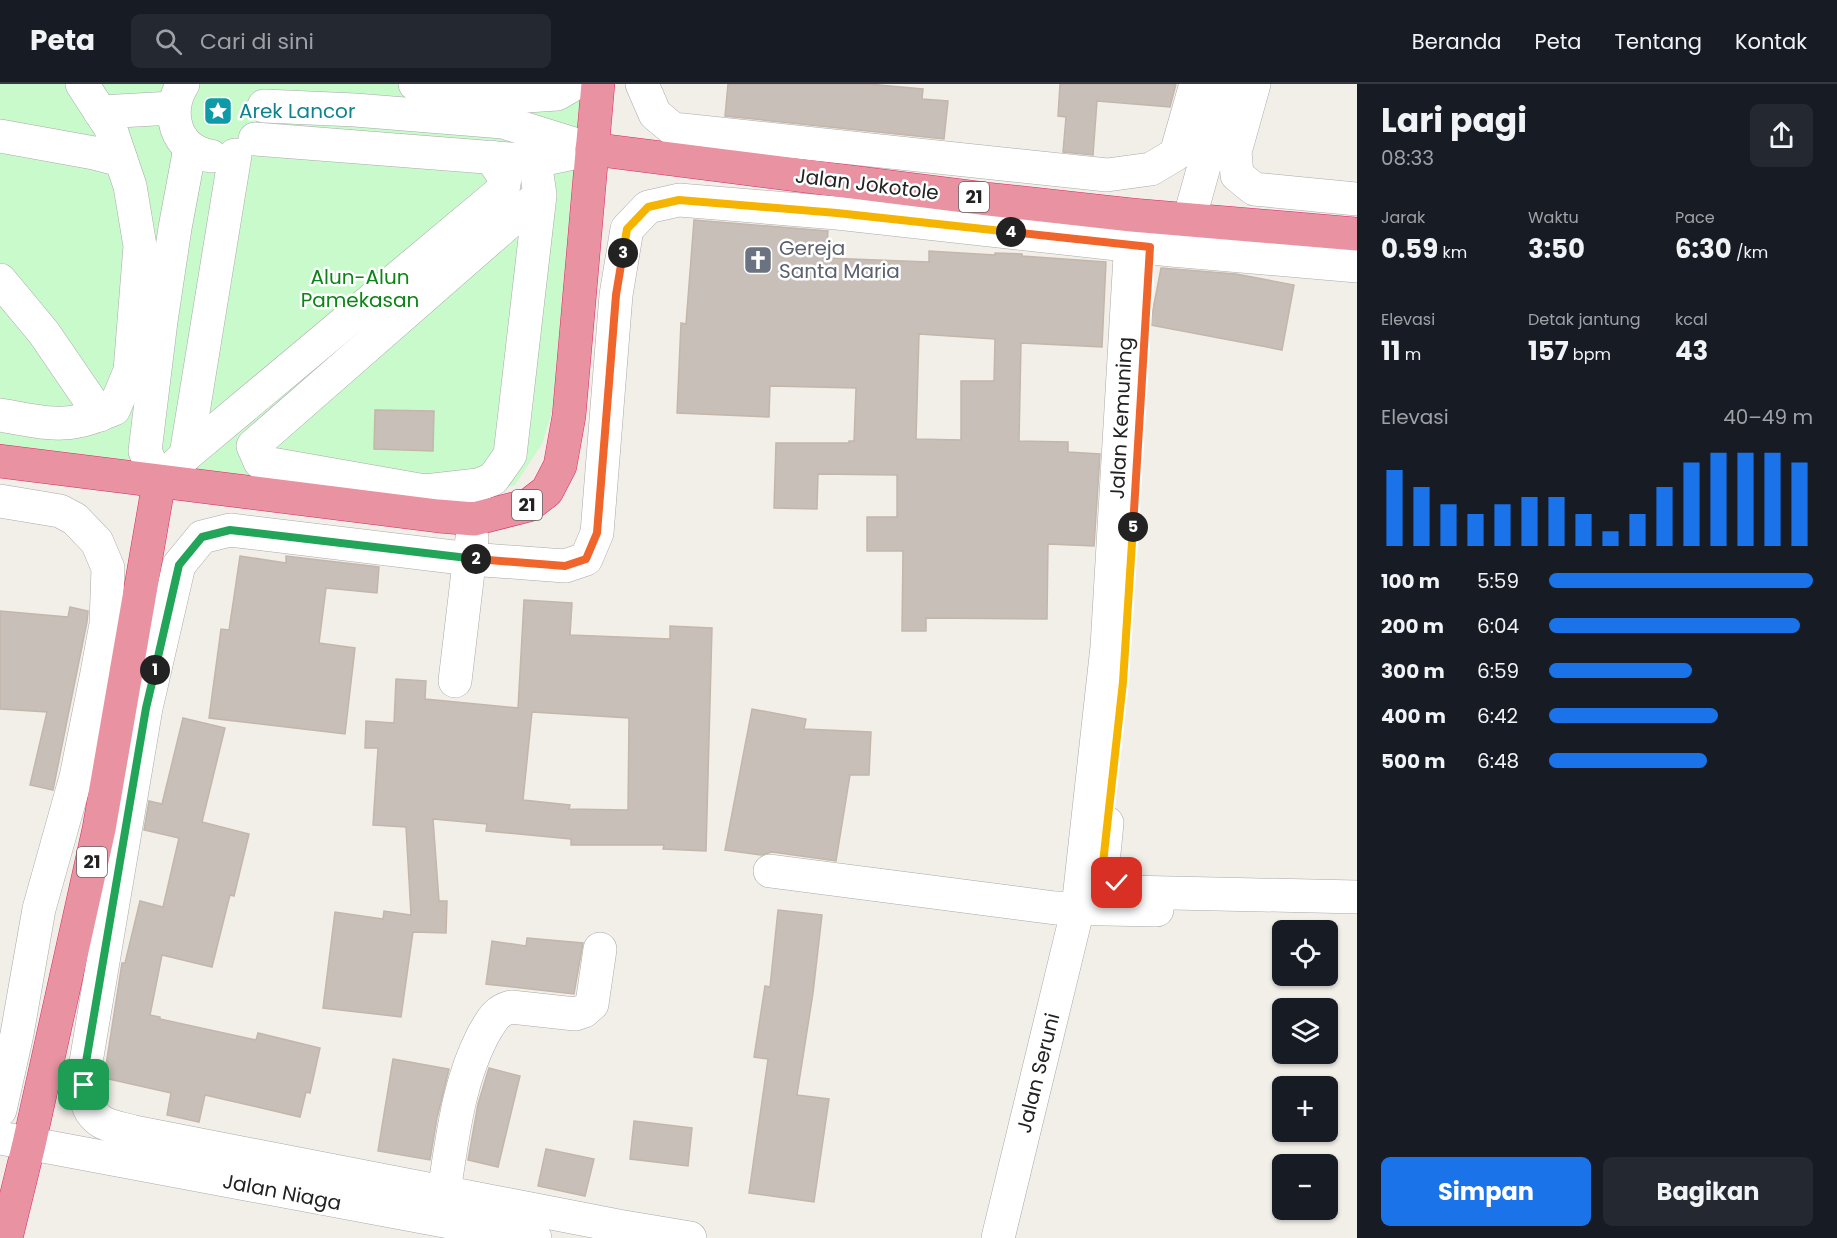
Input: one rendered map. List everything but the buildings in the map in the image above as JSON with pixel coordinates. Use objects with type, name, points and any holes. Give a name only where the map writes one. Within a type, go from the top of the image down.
[{"type":"highway","points":[[592,149],[598,84]]},
{"type":"highway","name":"Jalan Jokotole","points":[[592,149],[987,199],[1138,235],[1189,220],[1357,234]]},
{"type":"highway","name":"21","points":[[0,461],[474,519],[529,505],[547,491],[560,466],[569,416],[592,149]]},
{"type":"highway","name":"21","points":[[6,1238],[15,1141],[99,828],[159,482]]},
{"type":"street","points":[[0,415],[49,423],[78,422],[100,415],[114,409],[130,371],[140,246],[130,186],[110,127],[82,84]]},
{"type":"street","points":[[415,84],[423,87],[512,97],[558,94],[569,87],[569,84]]},
{"type":"street","points":[[642,84],[655,114],[673,129],[1107,176],[1151,169],[1176,154],[1196,84]]},
{"type":"street","points":[[1189,220],[1227,84]]},
{"type":"street","points":[[1254,84],[1235,152],[1237,175],[1254,189],[1357,199]]},
{"type":"street","points":[[100,112],[172,94],[174,123],[180,137],[190,148],[204,155],[220,158],[245,147],[491,157],[535,161],[592,149]]},
{"type":"street","points":[[186,455],[245,147],[263,123],[259,95],[351,97],[503,122],[592,149]]},
{"type":"street","points":[[0,136],[121,160]]},
{"type":"street","points":[[190,148],[168,275],[145,451],[159,482],[186,455],[503,190],[505,178],[491,157]]},
{"type":"street","points":[[535,161],[540,195],[510,455],[493,479],[478,485],[424,491],[260,462],[254,446],[540,195]]},
{"type":"street","points":[[690,1238],[439,1217],[134,1132],[102,1122],[88,1108],[84,1085],[86,1062],[146,708],[179,565],[202,537],[230,530],[470,559],[565,566],[586,559],[597,533],[616,295],[627,229],[648,207],[679,200],[1138,235],[1357,266]]},
{"type":"street","points":[[1138,235],[1123,682],[1103,863],[1117,883],[1127,892],[1357,897]]},
{"type":"street","name":"Jalan Kemuning","points":[[1067,908],[1107,647],[1138,235]]},
{"type":"street","points":[[0,280],[44,333],[100,415]]},
{"type":"street","points":[[0,501],[60,511],[75,519],[97,542],[108,568],[106,624],[76,777],[39,909],[17,1034],[0,1110]]},
{"type":"street","points":[[455,681],[474,519]]},
{"type":"street","points":[[770,871],[1067,908],[1357,916]]},
{"type":"street","points":[[980,1238],[1067,908]]},
{"type":"street","name":"Jalan Seruni","points":[[998,1238],[1067,908]]},
{"type":"street","points":[[439,1217],[453,1124],[467,1071],[492,1019],[500,1010],[511,1007],[575,1014],[584,1011],[592,1004],[600,949]]},
{"type":"street","name":"Jalan Niaga","points":[[15,1141],[439,1217],[535,1238]]},
{"type":"green space","name":"Alun-Alun Pamekasan","points":[[0,84],[590,84],[556,399],[542,444],[515,485],[487,494],[434,504],[0,450]]},
{"type":"place","name":"Arek Lancor","points":[[218,111]]},
{"type":"place","name":"Gereja Santa Maria","points":[[758,260]]},
{"type":"route","points":[[84,1085],[146,708],[179,565],[202,537],[230,530],[470,559],[565,566],[586,559],[597,533],[616,295],[627,229],[648,207],[679,200],[837,213],[1150,247],[1123,682],[1103,863],[1117,883]]}]
